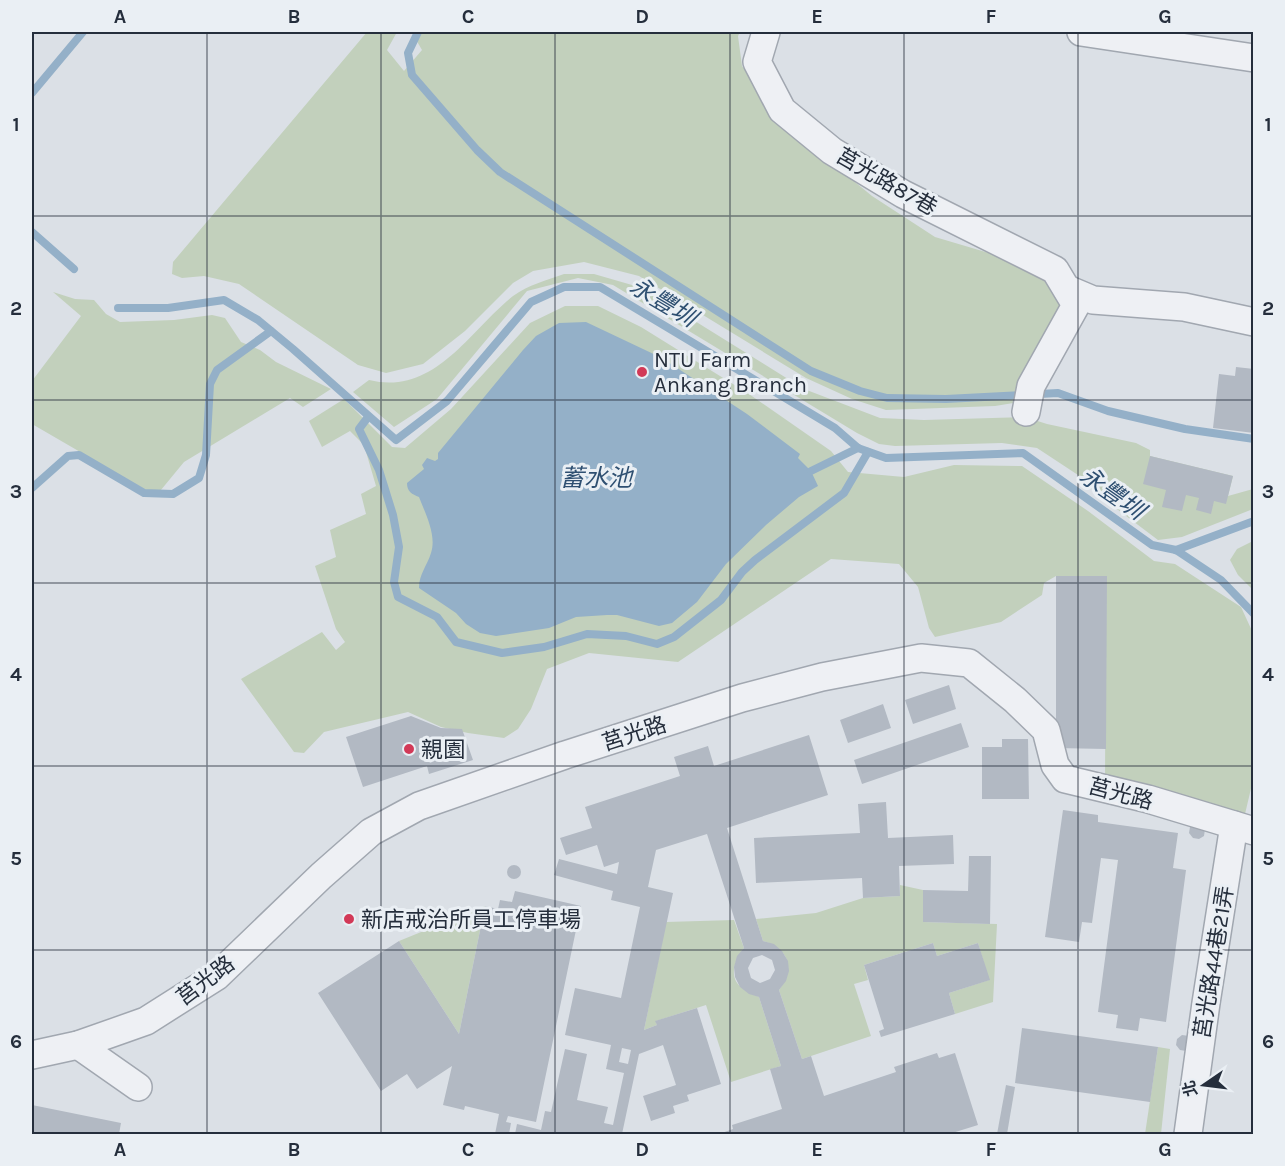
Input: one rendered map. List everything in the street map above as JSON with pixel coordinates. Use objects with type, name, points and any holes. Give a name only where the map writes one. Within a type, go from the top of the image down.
[{"type":"lane","name":"莒光路87巷","points":[[766,32],[758,62],[783,110],[832,151],[903,194],[1055,270],[1067,289],[1093,300],[1184,307],[1254,322]]},
{"type":"lane","points":[[1081,32],[1254,58]]},
{"type":"lane","points":[[1026,412],[1031,386],[1076,305],[1067,289]]},
{"type":"lane","name":"莒光路","points":[[32,1055],[78,1045],[146,1022],[217,976],[370,832],[419,806],[574,752],[742,698],[822,677],[882,665],[921,658],[969,663],[1015,700],[1047,730],[1055,765],[1065,778],[1148,799],[1244,828]]},
{"type":"lane","name":"莒光路44巷21弄","points":[[1188,1134],[1206,1004],[1244,828]]},
{"type":"lane","points":[[78,1045],[138,1087]]},
{"type":"green space","points":[[367,32],[397,32],[387,50],[404,71],[422,50],[415,38],[423,32],[740,32],[738,36],[742,66],[794,132],[872,196],[935,237],[1036,267],[1062,298],[1058,322],[1020,402],[995,406],[886,410],[852,399],[806,378],[639,276],[584,262],[533,271],[513,283],[465,331],[423,364],[386,373],[358,365],[239,284],[204,276],[182,278],[172,274],[173,262]]},
{"type":"green space","points":[[564,274],[594,274],[632,285],[661,300],[804,389],[880,418],[924,420],[1025,417],[1136,443],[1150,450],[1150,456],[1233,476],[1228,496],[1253,489],[1253,509],[1182,537],[1158,540],[1093,491],[1078,475],[1037,448],[1002,443],[895,446],[879,444],[857,433],[613,285],[578,278],[527,291],[437,399],[394,427],[353,392],[369,380],[392,382],[413,379],[432,370],[466,342],[513,296],[531,286]]},
{"type":"green space","points":[[53,292],[75,299],[94,300],[106,314],[120,322],[174,320],[212,315],[225,318],[241,342],[331,389],[303,407],[290,398],[184,462],[156,496],[32,424],[32,381],[81,316]]},
{"type":"green space","points":[[565,306],[598,306],[641,327],[749,394],[831,451],[848,472],[904,477],[954,465],[1022,466],[1088,511],[1154,561],[1175,564],[1241,607],[1253,633],[1253,780],[1245,814],[1105,782],[1106,576],[1056,576],[1044,583],[1042,595],[1001,622],[935,637],[929,628],[918,587],[899,564],[831,559],[678,662],[589,653],[547,669],[531,709],[518,729],[504,738],[441,727],[408,712],[324,732],[304,753],[294,752],[241,679],[322,632],[336,650],[345,642],[336,629],[315,566],[336,557],[330,530],[366,514],[361,494],[376,486],[364,445],[350,431],[322,447],[309,421],[344,399],[392,447],[405,448],[451,409],[530,323]]},
{"type":"green space","points":[[1253,541],[1253,590],[1238,575],[1230,560],[1237,549]]},
{"type":"green space","points":[[900,885],[923,890],[923,922],[997,924],[993,1002],[955,1014],[949,993],[989,980],[978,943],[937,956],[933,943],[864,965],[868,980],[854,984],[871,1036],[802,1059],[779,990],[787,975],[787,961],[779,949],[763,941],[756,919],[816,913],[863,898],[900,896]]},
{"type":"green space","points":[[485,906],[459,1034],[399,941]]},
{"type":"green space","points":[[734,920],[744,948],[734,968],[735,978],[741,987],[759,997],[781,1066],[731,1082],[706,1005],[656,1021],[657,1025],[644,1030],[666,922]]},
{"type":"green space","points":[[1158,1047],[1170,1049],[1161,1134],[1145,1134]]},
{"type":"water","name":"蓄水池","points":[[586,322],[662,358],[747,414],[800,454],[798,458],[811,471],[818,486],[799,497],[766,525],[726,564],[697,602],[672,623],[659,626],[617,615],[607,615],[576,617],[549,628],[496,636],[480,633],[466,624],[456,613],[419,588],[431,553],[432,539],[430,524],[419,497],[409,491],[407,483],[424,469],[422,465],[427,458],[435,461],[438,459],[438,453],[536,336],[559,323]]},
{"type":"building","points":[[1236,367],[1254,369],[1254,433],[1213,428],[1219,374],[1235,376]]},
{"type":"building","points":[[1150,456],[1233,476],[1226,504],[1214,501],[1211,514],[1196,510],[1199,498],[1186,495],[1182,511],[1162,507],[1166,490],[1143,484]]},
{"type":"building","points":[[1056,576],[1107,576],[1106,749],[1056,748]]},
{"type":"building","points":[[949,685],[956,709],[913,724],[905,700]]},
{"type":"building","points":[[883,704],[891,728],[848,743],[840,720]]},
{"type":"building","name":"親園","points":[[411,716],[441,728],[462,729],[473,760],[429,774],[427,766],[363,787],[346,737]]},
{"type":"building","points":[[961,723],[969,747],[862,784],[854,760]]},
{"type":"building","points":[[809,735],[828,795],[727,828],[763,941],[774,944],[788,961],[789,971],[786,981],[779,990],[802,1059],[811,1056],[824,1096],[896,1072],[894,1067],[937,1053],[939,1058],[955,1053],[978,1125],[949,1134],[719,1134],[733,1129],[732,1125],[782,1109],[770,1069],[781,1066],[759,997],[749,994],[740,987],[735,977],[734,967],[737,956],[744,948],[707,834],[656,850],[648,887],[673,893],[644,1030],[657,1025],[655,1021],[697,1008],[721,1084],[687,1095],[689,1101],[673,1106],[675,1113],[651,1121],[643,1096],[676,1085],[663,1045],[639,1054],[622,1134],[515,1134],[517,1124],[541,1130],[545,1111],[551,1112],[565,1049],[587,1054],[577,1100],[608,1107],[604,1123],[613,1125],[624,1073],[606,1069],[611,1045],[565,1035],[575,988],[621,998],[640,907],[611,900],[613,891],[554,875],[559,859],[617,874],[619,862],[604,867],[597,845],[566,855],[560,838],[592,828],[585,807],[680,776],[674,757],[708,746],[714,766]],"holes":[[[762,955],[772,960],[775,970],[770,979],[760,983],[751,978],[748,968],[753,958]],[[622,1048],[631,1050],[628,1064],[619,1062]]]},
{"type":"building","points":[[1002,739],[1028,739],[1029,799],[982,799],[982,747],[1002,747]]},
{"type":"building","points":[[886,802],[888,838],[953,835],[954,864],[899,866],[900,896],[863,898],[862,878],[756,883],[754,838],[860,833],[858,804]]},
{"type":"building","points":[[1063,810],[1098,815],[1098,822],[1178,833],[1173,868],[1186,870],[1166,1022],[1140,1018],[1138,1031],[1116,1028],[1118,1015],[1098,1012],[1118,860],[1101,858],[1092,923],[1082,922],[1079,942],[1045,937]]},
{"type":"building","points":[[1195,823],[1205,829],[1204,836],[1199,839],[1193,838],[1189,833],[1190,827]]},
{"type":"building","points":[[969,856],[991,856],[990,924],[923,922],[923,890],[968,891]]},
{"type":"building","points":[[511,865],[517,865],[521,872],[517,879],[511,879],[507,875],[507,869]]},
{"type":"building","points":[[515,891],[581,906],[536,1122],[508,1116],[506,1122],[511,1123],[509,1134],[495,1134],[499,1114],[465,1106],[464,1110],[443,1105],[452,1066],[417,1089],[407,1074],[381,1091],[318,993],[399,941],[459,1034],[485,906],[498,909],[500,900],[512,902]]},
{"type":"building","points":[[933,943],[937,956],[978,943],[990,980],[949,993],[955,1014],[881,1037],[879,1031],[884,1029],[864,965]]},
{"type":"building","points":[[1022,1028],[1158,1047],[1150,1102],[1015,1083]]},
{"type":"building","points":[[1182,1035],[1189,1036],[1186,1051],[1180,1050],[1176,1045],[1177,1039]]},
{"type":"building","points":[[1006,1085],[1015,1087],[1007,1134],[997,1134]]},
{"type":"building","points":[[32,1105],[121,1123],[119,1134],[32,1134]]},
{"type":"waterway","points":[[32,93],[83,32]]},
{"type":"waterway","points":[[418,32],[408,53],[412,75],[477,150],[500,172],[811,371],[860,391],[887,398],[946,399],[1058,393],[1108,411],[1185,429],[1254,439]]},
{"type":"waterway","name":"永豐圳","points":[[32,232],[74,269]]},
{"type":"waterway","name":"永豐圳","points":[[118,308],[168,308],[224,300],[258,320],[396,440],[447,401],[531,302],[564,287],[600,287],[835,428],[858,448],[886,458],[1023,453],[1152,545],[1176,550],[1221,580],[1254,614]]},
{"type":"waterway","points":[[32,488],[68,456],[79,455],[144,493],[173,494],[199,478],[206,455],[210,384],[217,370],[271,331]]},
{"type":"waterway","points":[[368,417],[359,429],[379,470],[393,515],[399,547],[394,582],[398,597],[437,617],[456,642],[502,653],[544,647],[587,634],[626,636],[657,644],[674,637],[721,600],[742,572],[755,560],[844,493],[868,452]]},
{"type":"waterway","points":[[811,471],[858,448]]},
{"type":"waterway","points":[[1176,550],[1254,521]]},
{"type":"place","name":"NTU Farm Ankang Branch","points":[[642,372]]},
{"type":"place","name":"親園","points":[[409,749]]},
{"type":"place","name":"新店戒治所員工停車場","points":[[349,919]]}]
